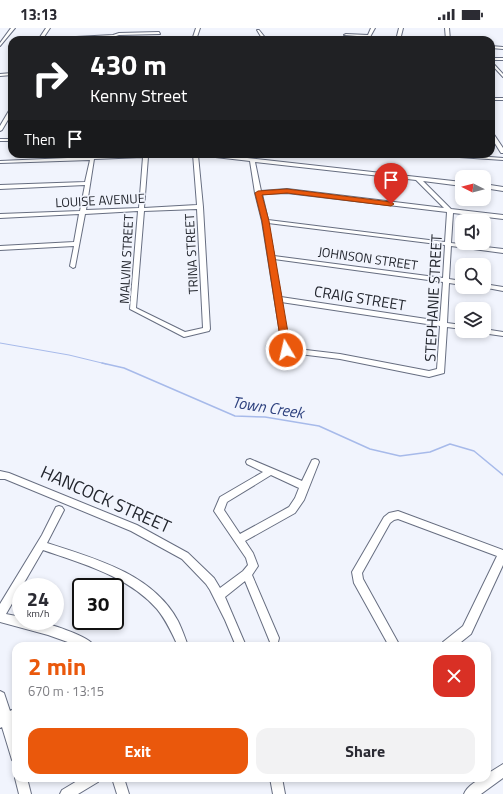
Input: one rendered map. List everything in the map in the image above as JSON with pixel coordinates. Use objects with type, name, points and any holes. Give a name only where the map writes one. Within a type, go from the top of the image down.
[{"type":"street","points":[[0,45],[13,28]]},
{"type":"street","points":[[119,34],[121,28]]},
{"type":"street","points":[[159,36],[160,28]]},
{"type":"street","points":[[345,28],[346,35],[369,36],[373,28]]},
{"type":"street","points":[[258,31],[262,36]]},
{"type":"street","points":[[78,36],[80,32]]},
{"type":"street","points":[[113,36],[119,34],[159,33]]},
{"type":"street","points":[[495,65],[503,76]]},
{"type":"street","points":[[0,130],[2,120]]},
{"type":"street","points":[[495,140],[503,152]]},
{"type":"street","points":[[0,162],[62,158]]},
{"type":"street","points":[[73,266],[93,158]]},
{"type":"street","name":"MALVIN STREET","points":[[146,158],[133,309],[184,335]]},
{"type":"street","name":"TRINA STREET","points":[[184,335],[207,329],[200,206],[195,158]]},
{"type":"street","points":[[234,158],[455,183]]},
{"type":"street","points":[[488,158],[503,159]]},
{"type":"street","points":[[252,160],[265,221],[278,298]]},
{"type":"street","points":[[417,178],[450,211]]},
{"type":"street","points":[[0,187],[88,183]]},
{"type":"street","points":[[491,187],[503,189]]},
{"type":"street","points":[[258,193],[287,191],[503,217]]},
{"type":"street","name":"LOUISE AVENUE","points":[[0,216],[200,206]]},
{"type":"street","name":"STEPHANIE STREET","points":[[278,298],[286,350],[349,358],[429,374],[442,371],[450,211]]},
{"type":"street","points":[[265,221],[503,251]]},
{"type":"street","points":[[0,248],[77,244]]},
{"type":"street","name":"JOHNSON STREET","points":[[271,257],[455,282]]},
{"type":"street","points":[[491,287],[503,289]]},
{"type":"street","name":"CRAIG STREET","points":[[278,298],[455,326]]},
{"type":"street","points":[[491,332],[503,334]]},
{"type":"street","points":[[250,462],[304,486]]},
{"type":"street","points":[[239,540],[292,510],[299,500],[315,462]]},
{"type":"street","points":[[218,596],[247,574],[253,566],[250,556],[219,511],[223,500],[270,471]]},
{"type":"street","name":"HANCOCK STREET","points":[[0,474],[134,528],[185,556],[210,581],[229,617],[239,642]]},
{"type":"street","points":[[0,614],[41,545],[59,510]]},
{"type":"street","points":[[393,642],[358,580],[357,572],[387,520],[392,516],[398,515],[503,554],[467,630],[452,642]]},
{"type":"street","points":[[41,545],[107,568],[139,585],[158,601],[178,630],[182,642]]},
{"type":"street","points":[[247,574],[274,638]]},
{"type":"street","points":[[0,617],[84,642]]},
{"type":"street","points":[[0,697],[8,718],[12,737]]},
{"type":"street","points":[[491,779],[503,770]]},
{"type":"street","points":[[22,782],[25,794]]},
{"type":"street","points":[[66,794],[87,782]]},
{"type":"street","points":[[119,782],[123,794]]},
{"type":"street","points":[[277,782],[280,794]]},
{"type":"street","points":[[470,794],[486,782]]},
{"type":"waterway","name":"Town Creek","points":[[0,343],[69,355],[106,364]]},
{"type":"waterway","name":"Town Creek","points":[[102,363],[124,368],[235,416],[265,417],[319,426],[370,449],[400,456],[430,452],[450,444],[474,451],[503,475]]},
{"type":"route","points":[[286,350],[265,221],[258,193],[287,191],[391,204]]}]
